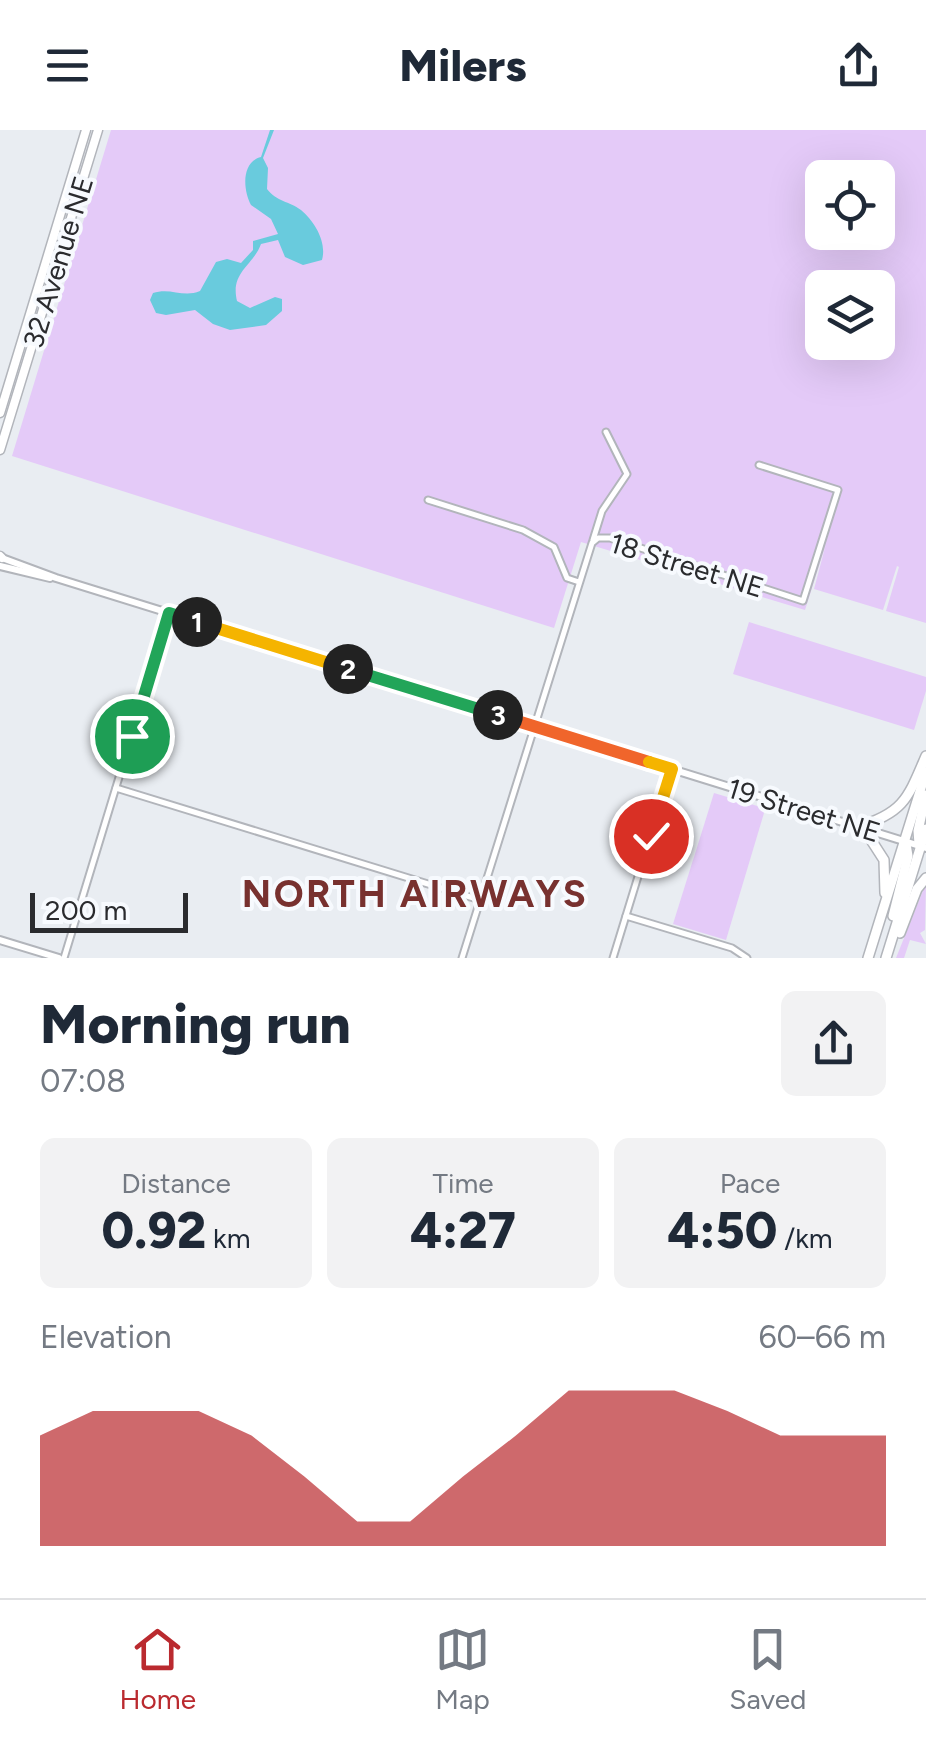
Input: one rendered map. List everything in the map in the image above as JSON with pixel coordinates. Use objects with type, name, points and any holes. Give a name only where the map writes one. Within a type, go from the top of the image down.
[{"type":"main road","name":"32 Avenue NE","points":[[0,414],[86,130]]},
{"type":"main road","name":"32 Avenue NE","points":[[0,450],[98,130]]},
{"type":"main road","points":[[885,906],[884,860],[861,828],[902,806],[926,756]]},
{"type":"main road","points":[[868,958],[926,772]]},
{"type":"main road","points":[[923,847],[918,831],[926,794]]},
{"type":"main road","points":[[890,945],[926,829]]},
{"type":"main road","points":[[888,958],[892,920],[908,856],[905,841]]},
{"type":"main road","points":[[888,958],[926,878]]},
{"type":"street","points":[[462,958],[590,546],[602,511],[627,474],[606,432]]},
{"type":"street","name":"18 Street NE","points":[[590,546],[598,538],[610,538],[803,601],[838,490],[759,465]]},
{"type":"street","points":[[428,500],[523,530],[554,547],[567,578],[579,582]]},
{"type":"street","name":"19 Street NE","points":[[0,559],[923,847]]},
{"type":"street","points":[[0,940],[61,958],[169,613]]},
{"type":"street","points":[[613,958],[672,769]]},
{"type":"street","points":[[116,788],[480,900]]},
{"type":"street","points":[[626,916],[732,948],[747,958]]},
{"type":"shaded area","points":[[111,130],[926,130],[926,623],[886,611],[897,566],[883,610],[814,589],[826,544],[805,610],[581,542],[554,628],[12,456]]},
{"type":"shaded area","points":[[749,622],[926,677],[926,691],[914,730],[733,674]]},
{"type":"shaded area","points":[[714,793],[764,808],[726,940],[673,924]]},
{"type":"shaded area","points":[[926,883],[925,930],[920,933],[926,944],[910,940],[904,958],[896,958]]},
{"type":"water","points":[[270,130],[274,130],[263,158],[268,168],[267,189],[311,220],[321,239],[322,260],[303,265],[285,257],[278,240],[261,244],[239,276],[236,291],[237,301],[250,308],[275,297],[282,299],[282,311],[266,325],[230,330],[213,324],[195,310],[156,313],[150,300],[153,293],[200,291],[216,262],[227,259],[241,263],[253,250],[253,241],[278,234],[271,219],[251,205],[245,185],[247,170],[261,157]]},
{"type":"district","name":"NORTH AIRWAYS","points":[[415,894]]},
{"type":"route","points":[[132,736],[169,613],[672,769],[651,836]]}]
